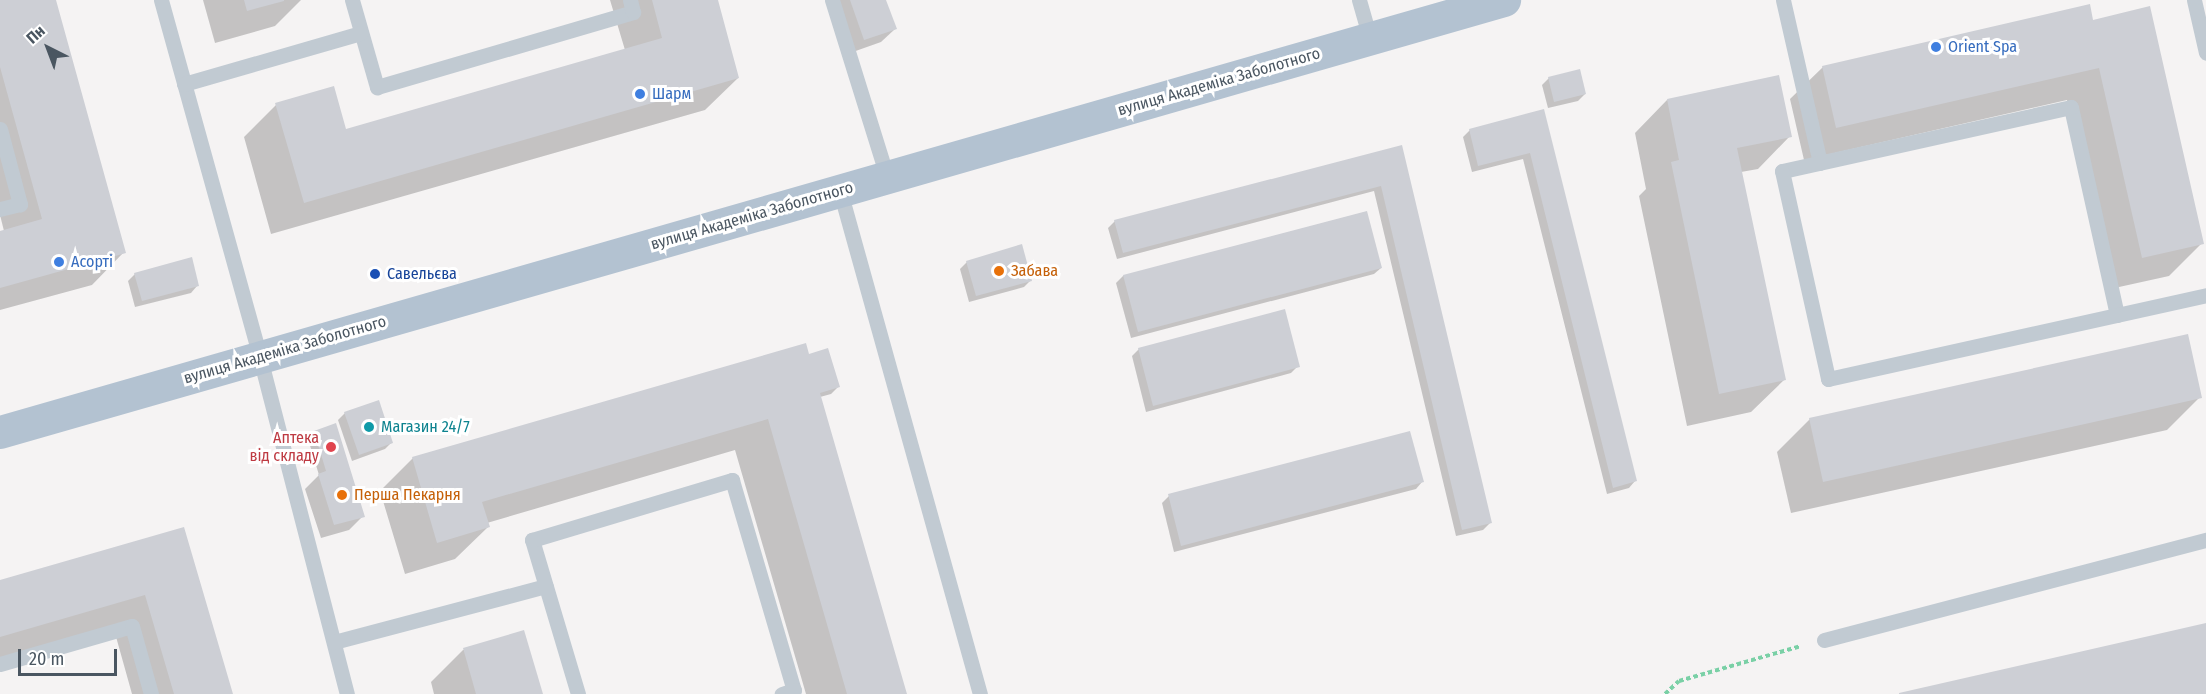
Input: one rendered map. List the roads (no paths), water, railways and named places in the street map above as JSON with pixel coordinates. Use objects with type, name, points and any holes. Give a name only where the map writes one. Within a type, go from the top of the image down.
[{"type":"main road","name":"вулиця Академіка Заболотного","points":[[0,432],[1504,0]]},
{"type":"lane","points":[[161,0],[260,358],[347,694]]},
{"type":"lane","points":[[352,0],[377,87],[633,12],[630,0]]},
{"type":"lane","points":[[832,0],[887,177]]},
{"type":"lane","points":[[1359,0],[1370,38]]},
{"type":"lane","points":[[1784,0],[1820,164]]},
{"type":"lane","points":[[2194,0],[2206,53]]},
{"type":"lane","points":[[184,84],[361,33]]},
{"type":"lane","points":[[2116,315],[2071,107],[1782,171],[1828,379],[2116,315],[2206,295]]},
{"type":"lane","points":[[0,129],[20,204],[0,209]]},
{"type":"lane","points":[[840,191],[980,694]]},
{"type":"lane","points":[[578,694],[532,540],[732,480],[794,690],[782,694]]},
{"type":"lane","points":[[1824,640],[2206,540]]},
{"type":"lane","points":[[334,642],[546,586]]},
{"type":"lane","points":[[0,664],[132,626],[151,694]]},
{"type":"place","name":"Orient Spa","points":[[1936,47]]},
{"type":"place","name":"Шарм","points":[[640,94]]},
{"type":"place","name":"Асортi","points":[[59,262]]},
{"type":"place","name":"Забава","points":[[999,271]]},
{"type":"place","name":"Савельєва","points":[[375,274]]},
{"type":"place","name":"Магазин 24/7","points":[[369,427]]},
{"type":"place","name":"Аптека від складу","points":[[331,447]]},
{"type":"place","name":"Перша Пекарня","points":[[342,495]]}]
